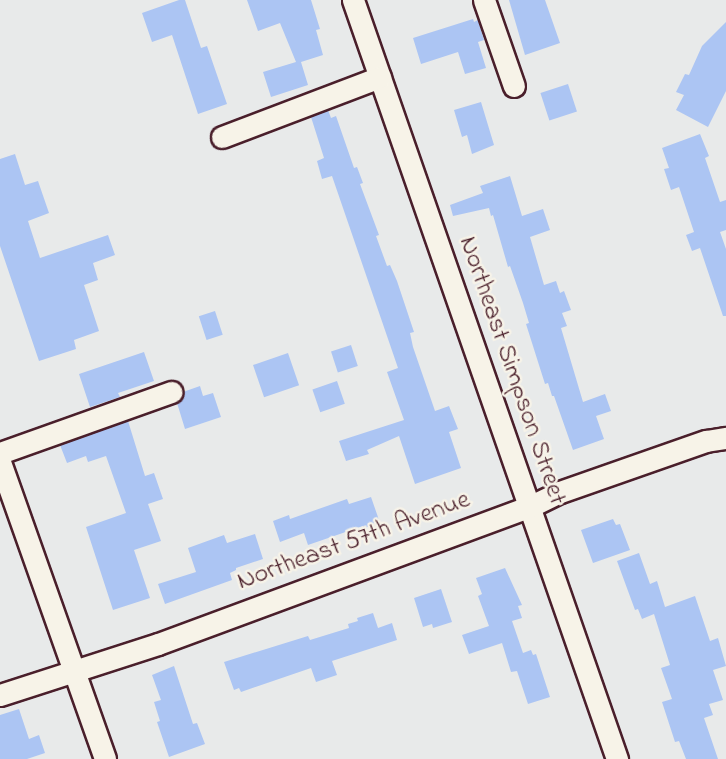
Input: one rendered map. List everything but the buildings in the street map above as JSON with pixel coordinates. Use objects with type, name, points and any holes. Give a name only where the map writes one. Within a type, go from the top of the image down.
[{"type":"street","name":"Northeast Simpson Street","points":[[353,0],[617,759]]},
{"type":"street","points":[[484,0],[514,86]]},
{"type":"street","points":[[222,137],[380,77]]},
{"type":"street","points":[[0,453],[171,392]]},
{"type":"street","name":"Northeast 57th Avenue","points":[[0,695],[158,644],[529,507],[560,492],[706,441],[726,438]]},
{"type":"street","points":[[0,462],[105,759]]}]
